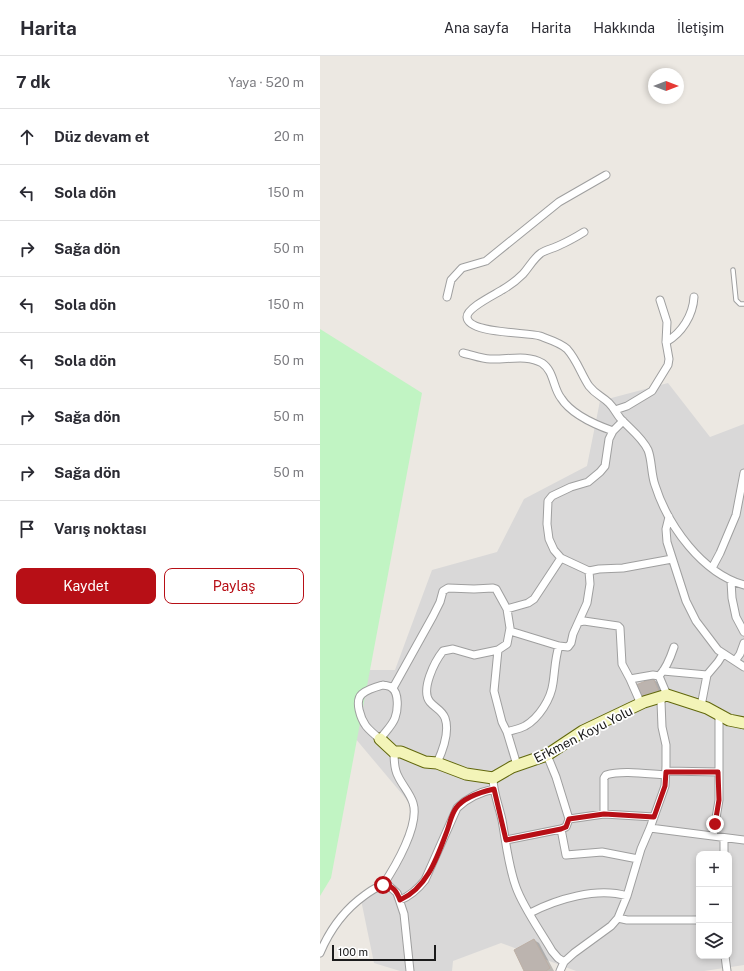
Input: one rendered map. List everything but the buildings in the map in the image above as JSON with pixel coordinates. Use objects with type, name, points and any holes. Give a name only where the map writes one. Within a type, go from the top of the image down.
[{"type":"street","points":[[447,297],[451,280],[462,268],[486,261],[559,202],[606,176]]},
{"type":"street","points":[[584,232],[541,253],[522,275],[509,286],[474,307],[469,312],[467,317],[468,321],[477,327],[513,333],[529,333],[540,336],[567,349],[597,395],[609,403],[623,421],[634,431],[648,450],[654,485],[669,517],[683,538],[705,564],[731,581],[744,585]]},
{"type":"street","points":[[666,342],[672,339],[685,324],[691,312],[694,297]]},
{"type":"street","points":[[615,410],[627,406],[652,391],[668,365],[669,359],[666,342],[667,322],[660,300]]},
{"type":"street","points":[[463,353],[489,359],[522,358],[536,360],[544,364],[550,372],[560,398],[572,409],[588,420],[612,431]]},
{"type":"street","points":[[623,421],[612,431],[609,439],[605,466],[600,472],[588,482],[552,496],[548,501],[547,524],[549,539],[554,550],[561,558],[589,571],[598,569],[623,568],[672,559]]},
{"type":"street","points":[[712,568],[736,515],[743,487],[744,473]]},
{"type":"street","points":[[669,517],[666,529],[667,542],[686,601],[696,621],[718,650],[744,667]]},
{"type":"street","points":[[507,609],[528,603],[534,599],[561,558]]},
{"type":"street","points":[[510,631],[559,646],[568,647],[571,644],[573,634],[586,603],[590,584],[589,571]]},
{"type":"street","points":[[731,581],[732,598],[736,617],[744,632]]},
{"type":"street","points":[[380,739],[395,718],[397,700],[393,688],[433,616],[440,602],[443,591],[448,588],[493,588],[496,590],[507,609],[510,631],[507,644],[498,650],[474,655],[453,649],[443,651],[436,660],[427,684],[426,692],[429,702],[442,712],[445,719],[446,729],[443,750],[437,763]]},
{"type":"street","points":[[579,622],[584,621],[618,626],[620,628],[622,664],[641,704]]},
{"type":"street","points":[[735,661],[740,654],[744,643]]},
{"type":"street","points":[[507,732],[527,724],[536,717],[544,706],[551,693],[559,646]]},
{"type":"street","points":[[560,971],[564,962],[574,953],[611,926],[618,918],[628,896],[641,849],[665,786],[666,744],[662,727],[660,702],[664,696],[661,673],[674,647]]},
{"type":"street","points":[[498,650],[494,691],[502,722],[507,732],[517,765]]},
{"type":"street","points":[[702,706],[708,674],[723,654]]},
{"type":"street","points":[[630,679],[661,673],[708,674]]},
{"type":"street","points":[[393,688],[383,685],[369,689],[361,694],[358,702],[360,713],[365,725],[394,752],[400,752],[425,762],[437,763],[466,774],[493,778],[494,789],[506,840],[510,868],[516,888],[552,951],[564,962]]},
{"type":"street","points":[[664,696],[702,706],[729,720],[744,724]]},
{"type":"street","name":"Erkmen Koyu Yolu","points":[[493,778],[517,765],[547,755],[583,731],[641,704],[664,696]]},
{"type":"street","points":[[713,836],[719,800],[719,714]]},
{"type":"street","points":[[320,952],[325,940],[341,916],[354,903],[383,885],[404,850],[413,816],[413,804],[397,776],[394,764],[394,752]]},
{"type":"street","points":[[506,840],[566,827],[569,819],[556,777],[547,755]]},
{"type":"street","points":[[604,814],[604,778],[606,775],[626,773],[718,772]]},
{"type":"street","points":[[400,900],[413,892],[426,880],[456,808],[464,800],[494,789]]},
{"type":"street","points":[[569,819],[604,814],[654,817]]},
{"type":"street","points":[[650,828],[744,840]]},
{"type":"street","points":[[561,829],[566,855],[602,852],[638,859]]},
{"type":"street","points":[[724,838],[724,851]]},
{"type":"street","points":[[383,885],[388,885],[394,890],[400,900],[404,914],[410,971]]},
{"type":"street","points":[[530,913],[541,908],[591,893],[608,893],[628,896]]},
{"type":"street","points":[[618,918],[633,921],[696,920]]},
{"type":"street","points":[[726,959],[726,971]]},
{"type":"lane","points":[[733,270],[736,300],[740,304],[744,304]]},
{"type":"shaded area","points":[[668,383],[710,437],[744,424],[744,965],[704,971],[576,971],[501,943],[453,961],[452,971],[400,971],[374,963],[360,895],[401,863],[418,813],[339,719],[344,670],[395,670],[432,570],[497,552],[524,499],[587,466],[600,401]]},
{"type":"green space","points":[[320,329],[422,393],[331,878],[320,896]]},
{"type":"route","points":[[383,885],[388,885],[394,890],[400,900],[407,897],[419,887],[426,880],[456,808],[464,800],[494,789],[506,840],[561,829],[566,827],[569,819],[604,814],[654,817],[665,786],[666,772],[718,772],[719,800],[715,824]]}]
